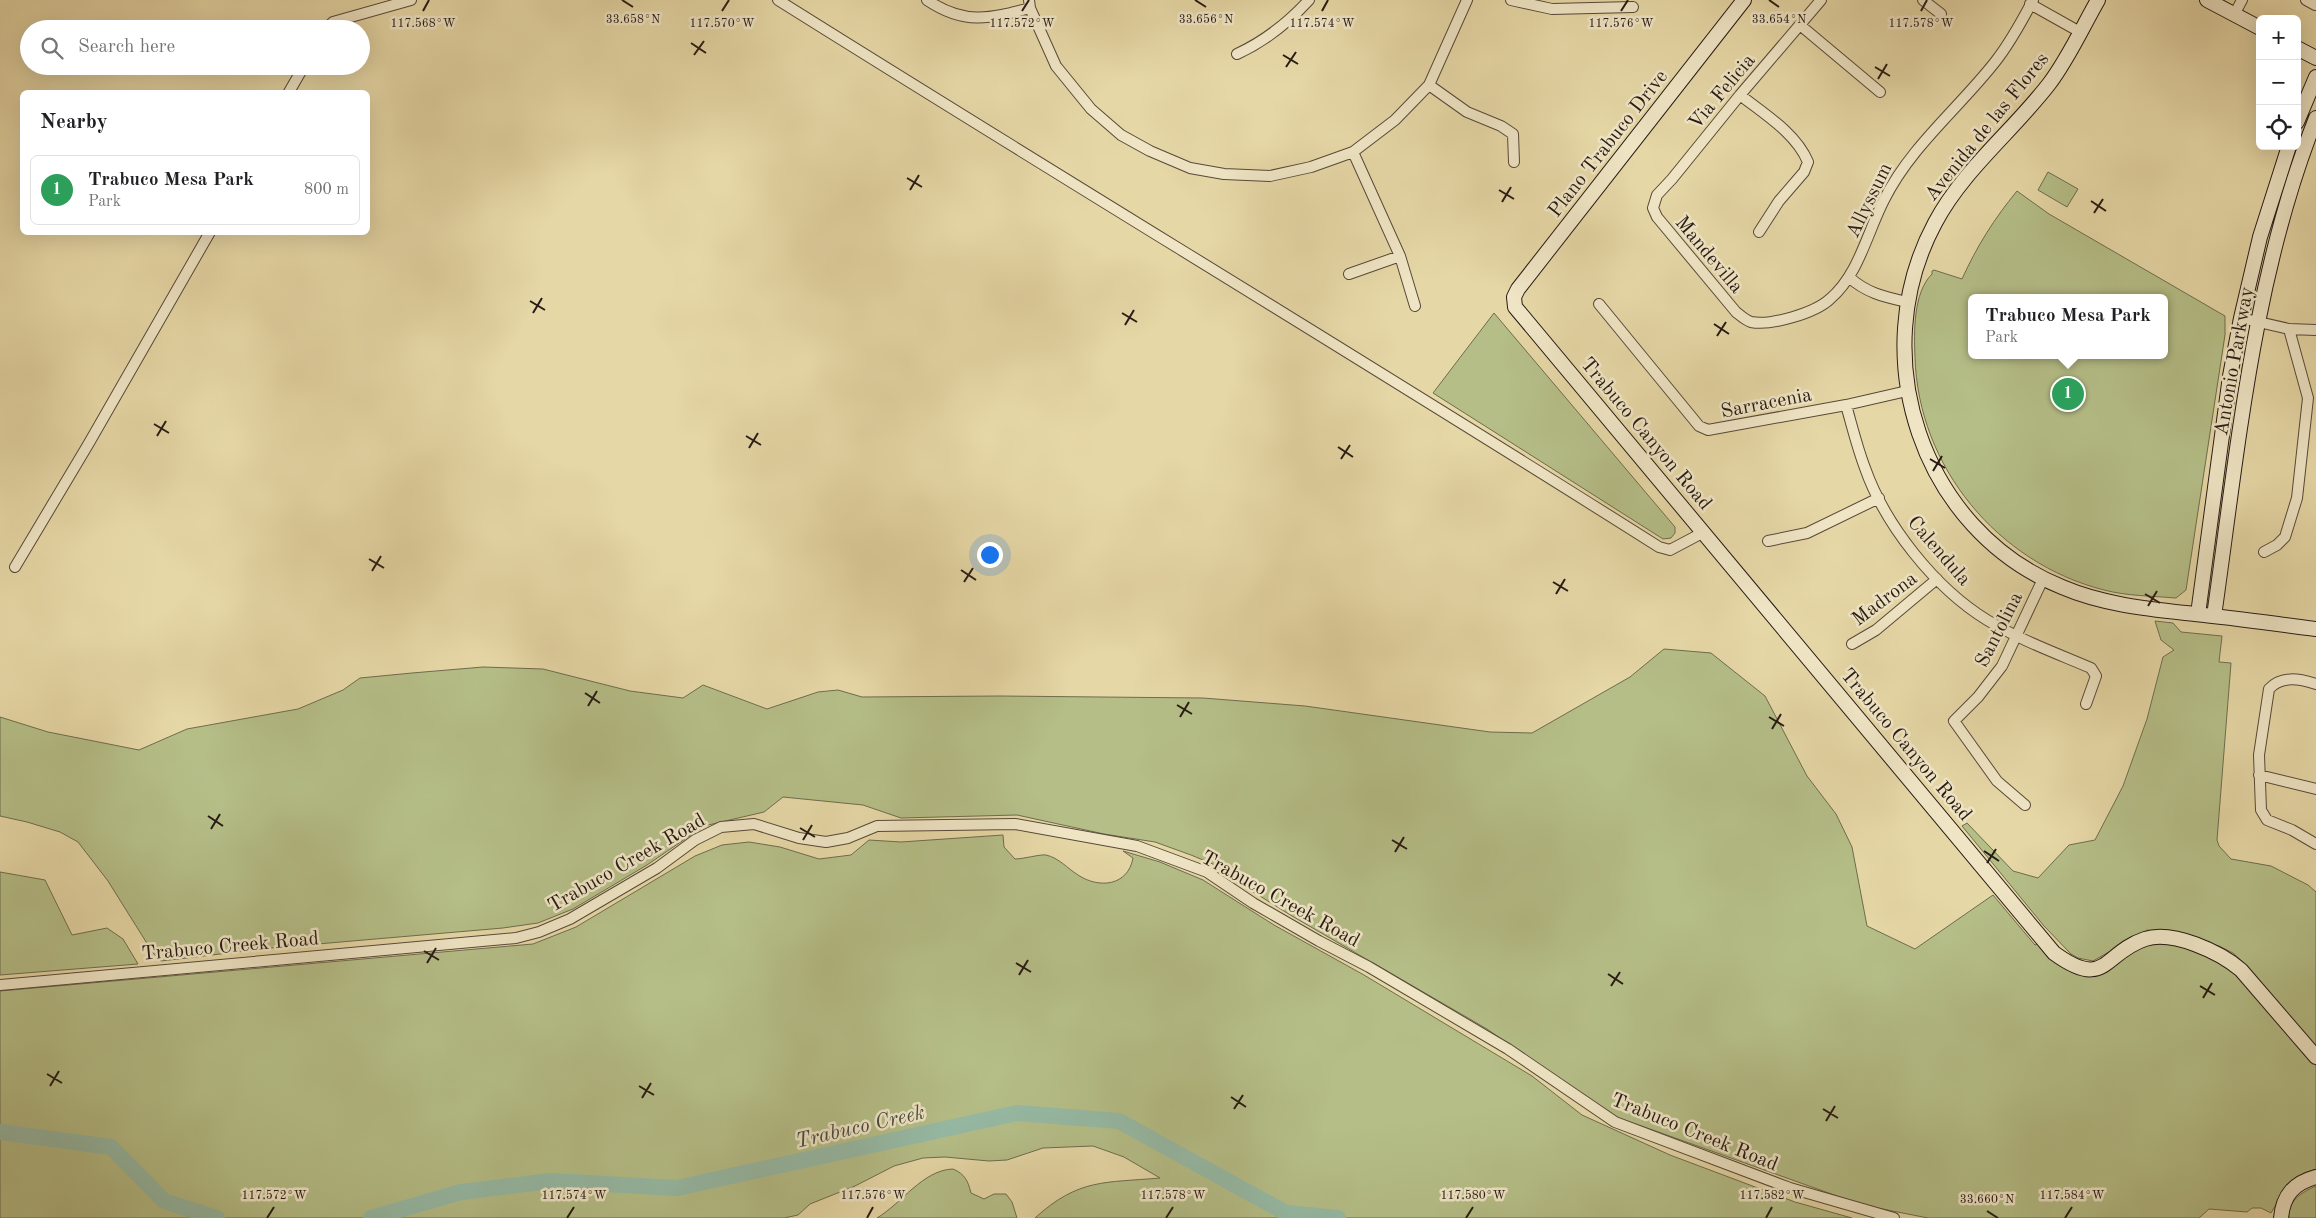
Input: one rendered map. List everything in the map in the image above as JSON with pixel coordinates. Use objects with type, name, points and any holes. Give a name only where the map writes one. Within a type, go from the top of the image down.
[{"type":"main road","name":"Plano Trabuco Drive","points":[[1519,313],[1514,303],[1518,290],[1744,0]]},
{"type":"main road","name":"Avenida de las Flores","points":[[2098,0],[2048,84],[1950,197],[1923,249],[1907,302],[1904,347],[1907,391],[1913,419],[1935,471],[1951,496],[1986,538],[2013,561],[2043,579],[2108,602],[2316,628]]},
{"type":"main road","points":[[2207,0],[2256,26]]},
{"type":"main road","points":[[2301,50],[2316,58]]},
{"type":"main road","points":[[2301,112],[2316,76]]},
{"type":"main road","name":"Antonio Parkway","points":[[2214,616],[2257,322],[2288,198],[2316,118]]},
{"type":"main road","name":"Antonio Parkway","points":[[2198,614],[2230,376],[2241,318],[2260,237],[2288,150]]},
{"type":"main road","name":"Trabuco Canyon Road","points":[[1519,313],[2054,953],[2072,966],[2091,969],[2104,966],[2133,945],[2151,938],[2166,938],[2213,951],[2228,959],[2241,970],[2316,1057]]},
{"type":"main road","points":[[2281,1218],[2285,1197],[2291,1189],[2296,1184],[2316,1177]]},
{"type":"street","points":[[340,20],[411,0]]},
{"type":"street","points":[[778,0],[1057,175],[1467,425],[1659,547],[1670,550],[1704,532]]},
{"type":"street","points":[[927,0],[942,10],[964,16],[992,18],[1030,4],[1056,66],[1091,109],[1121,135],[1150,152],[1190,168],[1224,174],[1270,176],[1311,166],[1353,152],[1394,120],[1429,86],[1467,0]]},
{"type":"street","points":[[1237,54],[1259,44],[1291,20],[1309,0]]},
{"type":"street","points":[[1511,0],[1552,9],[1633,7]]},
{"type":"street","name":"Via Felicia","points":[[1653,208],[1657,195],[1672,180],[1740,95],[1821,0]]},
{"type":"street","points":[[1923,0],[1941,14]]},
{"type":"street","points":[[2234,14],[2242,0]]},
{"type":"street","points":[[2306,0],[2315,5]]},
{"type":"street","points":[[2032,2],[2080,32]]},
{"type":"street","name":"Allyssum","points":[[1744,319],[1752,322],[1778,320],[1816,308],[1829,300],[1849,277],[1883,202],[1902,169],[1920,146],[1996,61],[2032,2]]},
{"type":"street","points":[[1800,25],[1880,92]]},
{"type":"street","points":[[290,90],[299,75]]},
{"type":"street","points":[[1429,86],[1467,112],[1501,126],[1513,134],[1514,162]]},
{"type":"street","points":[[1740,95],[1775,123],[1803,150],[1808,162],[1804,172],[1779,201],[1759,232]]},
{"type":"street","points":[[1353,152],[1400,256],[1415,306]]},
{"type":"street","name":"Mandevilla","points":[[1653,208],[1657,217],[1744,319]]},
{"type":"street","points":[[15,567],[90,443],[208,235]]},
{"type":"street","points":[[1349,274],[1400,256]]},
{"type":"street","points":[[1849,277],[1859,287],[1875,294],[1907,302]]},
{"type":"street","name":"Sarracenia","points":[[1599,304],[1704,429],[1713,430],[1846,406],[1907,391]]},
{"type":"street","points":[[2241,318],[2289,328],[2316,330]]},
{"type":"street","points":[[2264,552],[2277,545],[2286,537],[2297,498],[2308,398],[2289,328]]},
{"type":"street","name":"Calendula","points":[[1846,406],[1865,469],[1879,498],[1912,550],[1938,580],[1965,604],[1986,619],[2016,635],[2091,668],[2096,676],[2086,704]]},
{"type":"street","points":[[1768,542],[1807,533],[1879,498]]},
{"type":"street","name":"Santolina","points":[[2025,805],[1998,781],[1954,721],[1978,697],[2002,666],[2043,579]]},
{"type":"street","name":"Madrona","points":[[1852,644],[1876,630],[1938,580]]},
{"type":"street","points":[[2316,684],[2298,679],[2274,684],[2269,689],[2259,755],[2260,802],[2263,816],[2267,820],[2292,830],[2316,844]]},
{"type":"street","points":[[2260,774],[2316,789]]},
{"type":"street","name":"Trabuco Creek Road","points":[[0,984],[516,938],[539,932],[570,918],[657,868],[695,840],[721,827],[754,824],[800,838],[826,842],[848,838],[878,826],[1015,824],[1137,846],[1206,872],[1261,908],[1369,967],[1508,1049],[1615,1122],[1790,1188],[1894,1218]]},
{"type":"green space","points":[[2048,172],[2078,189],[2067,207],[2038,190]]},
{"type":"green space","points":[[2017,191],[2049,214],[2225,316],[2225,335],[2186,590],[2176,598],[2131,595],[2104,590],[2066,577],[2030,558],[1998,533],[1971,505],[1948,472],[1931,436],[1920,397],[1915,357],[1916,313],[1921,291],[1932,271],[1962,279],[1993,222]]},
{"type":"green space","points":[[1494,313],[1675,527],[1675,533],[1671,538],[1663,539],[1433,393]]},
{"type":"green space","points":[[2155,621],[2173,623],[2181,632],[2222,636],[2219,662],[2231,663],[2217,840],[2219,846],[2231,859],[2271,866],[2308,885],[2316,892],[2316,1049],[2285,1016],[2244,963],[2233,953],[2219,946],[2173,934],[2147,930],[2093,961],[2078,958],[2071,954],[2044,926],[1962,826],[1967,823],[2013,871],[2038,878],[2069,845],[2095,840],[2123,786],[2147,719],[2163,657],[2174,650],[2161,640]]},
{"type":"green space","points":[[1664,649],[1711,653],[1765,696],[1807,776],[1836,814],[1852,847],[1867,926],[1915,949],[1993,895],[2035,945],[2039,943],[2078,973],[2135,949],[2158,942],[2183,946],[2225,963],[2316,1064],[2316,1169],[2304,1173],[2288,1184],[2271,1213],[2261,1208],[2252,1208],[2247,1212],[2209,1209],[2199,1218],[1928,1218],[1862,1205],[1611,1115],[1487,1029],[1292,916],[1247,888],[1220,867],[1155,842],[1104,834],[1017,815],[901,818],[863,805],[783,797],[764,812],[704,826],[647,865],[573,909],[538,923],[503,928],[271,948],[161,961],[153,953],[108,881],[78,842],[60,832],[0,816],[0,717],[48,732],[139,750],[187,729],[298,709],[343,690],[360,678],[483,667],[543,669],[630,691],[683,698],[703,685],[767,709],[818,692],[838,690],[862,697],[1203,698],[1305,706],[1490,732],[1532,733],[1630,677]]},
{"type":"green space","points":[[1003,835],[1004,847],[1015,859],[1040,855],[1051,856],[1078,875],[1095,882],[1112,882],[1125,874],[1133,858],[1123,851],[1160,862],[1203,880],[1274,925],[1364,975],[1532,1076],[1582,1115],[1670,1155],[1795,1202],[1852,1218],[1035,1218],[1051,1205],[1079,1189],[1108,1182],[1160,1178],[1124,1157],[1093,1146],[1043,1148],[1007,1160],[989,1161],[945,1157],[923,1158],[894,1166],[855,1186],[810,1204],[798,1215],[784,1218],[0,1218],[0,991],[533,944],[576,927],[695,856],[722,845],[749,842],[780,847],[819,859],[851,855],[869,840],[901,842]]},
{"type":"green space","points":[[0,872],[45,880],[72,935],[107,928],[123,939],[138,964],[0,975]]},
{"type":"green space","points":[[953,1169],[965,1178],[971,1193],[984,1199],[994,1194],[1006,1194],[1012,1202],[1017,1218],[877,1218],[922,1181],[942,1171]]},
{"type":"green space","points":[[2316,1186],[2316,1218],[2289,1218],[2290,1207],[2296,1198]]},
{"type":"waterway","name":"Trabuco Creek","points":[[371,1218],[461,1192],[550,1181],[677,1188],[1017,1113],[1119,1121],[1286,1213],[1338,1218]]},
{"type":"waterway","name":"Trabuco Creek","points":[[0,1132],[111,1147],[164,1201],[217,1218]]},
{"type":"place","name":"Trabuco Mesa Park","points":[[2068,394]]}]
